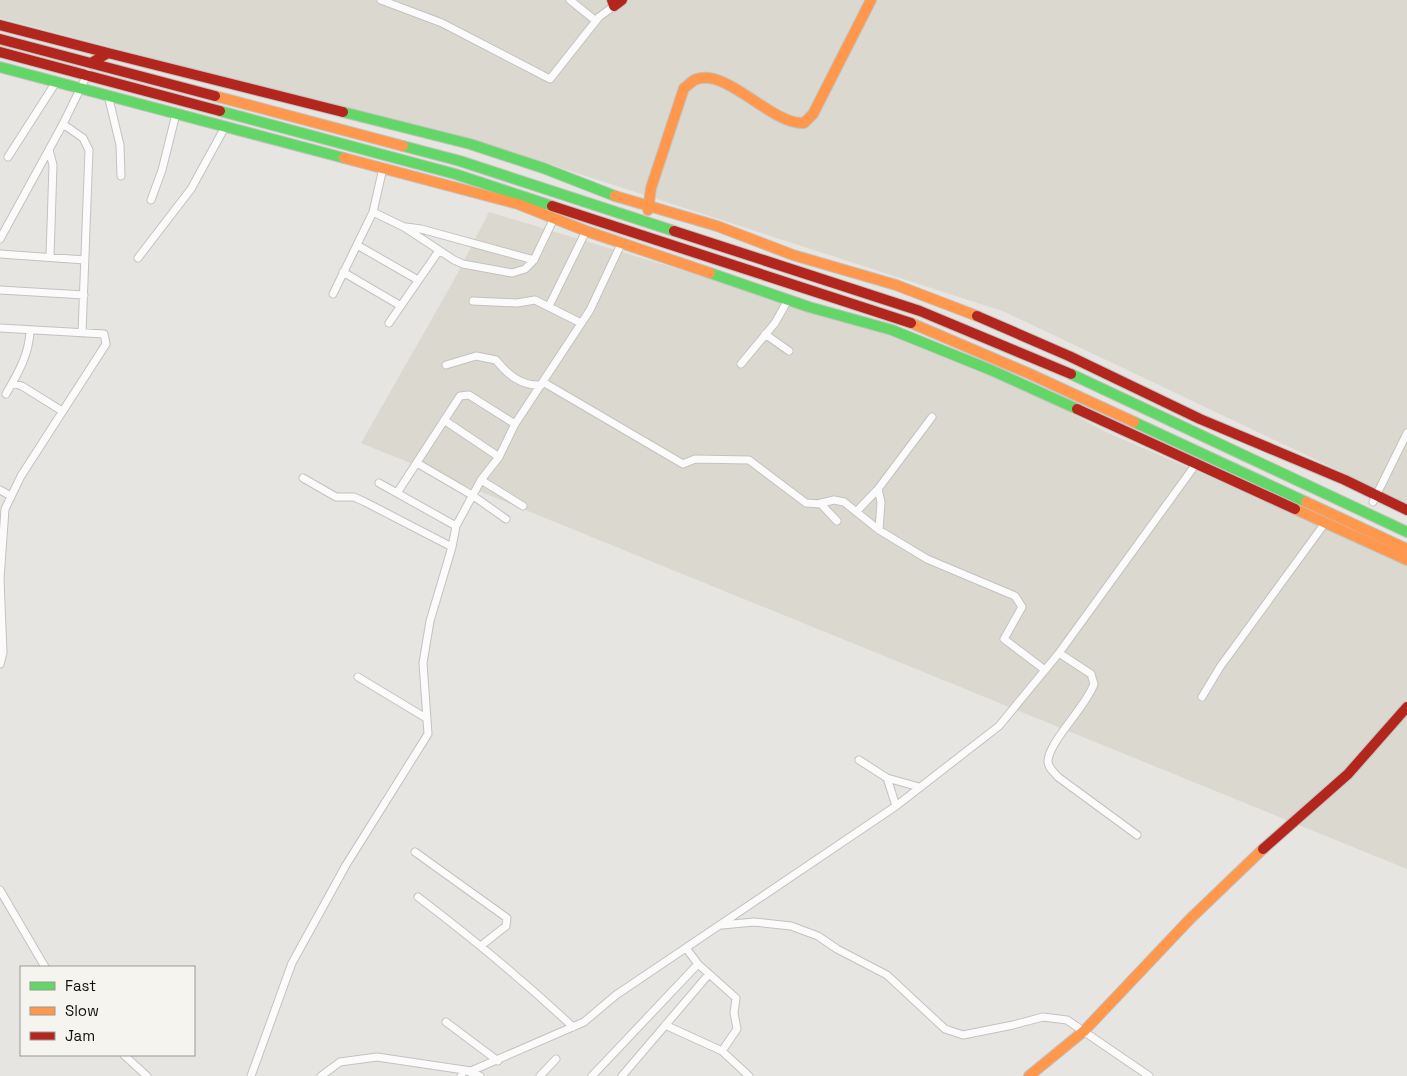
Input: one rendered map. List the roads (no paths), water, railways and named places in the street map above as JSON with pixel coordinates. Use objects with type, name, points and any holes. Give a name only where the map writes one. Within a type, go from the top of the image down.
[{"type":"main road","points":[[647,208],[664,145],[684,88],[697,79],[712,79],[755,100],[790,122],[801,124],[806,122],[813,114],[870,0]]},
{"type":"main road","points":[[0,25],[470,144],[647,208],[716,226],[793,255],[922,294],[1069,356],[1164,402],[1374,498],[1407,510]]},
{"type":"main road","points":[[0,39],[460,161],[920,311],[1037,358],[1407,532]]},
{"type":"main road","points":[[0,52],[455,174],[913,324],[1030,374],[1407,549]]},
{"type":"main road","points":[[91,63],[108,53]]},
{"type":"main road","points":[[0,68],[518,204],[622,242],[636,243],[788,300],[892,330],[982,366],[1325,523],[1356,534],[1407,560]]},
{"type":"main road","points":[[1158,415],[1164,402]]},
{"type":"main road","points":[[1029,1076],[1084,1031],[1190,918],[1283,830],[1348,774],[1407,707]]},
{"type":"street","points":[[381,0],[442,23],[550,79],[596,21],[616,2]]},
{"type":"street","points":[[570,0],[596,21]]},
{"type":"street","points":[[0,238],[63,124],[87,76],[91,63]]},
{"type":"street","points":[[8,157],[56,82]]},
{"type":"street","points":[[108,95],[120,144],[120,176]]},
{"type":"street","points":[[150,200],[162,170],[176,114]]},
{"type":"street","points":[[63,124],[83,138],[89,150],[82,333]]},
{"type":"street","points":[[138,258],[191,189],[225,127]]},
{"type":"street","points":[[49,150],[53,165],[50,257]]},
{"type":"street","points":[[332,294],[373,212],[383,168]]},
{"type":"street","points":[[373,212],[404,227],[438,252],[463,264],[512,272],[525,269],[534,260],[554,218]]},
{"type":"street","points":[[404,227],[421,229],[534,260]]},
{"type":"street","points":[[549,306],[586,230]]},
{"type":"street","points":[[251,1076],[292,963],[346,865],[428,734],[423,663],[430,621],[452,547],[456,526],[515,424],[590,310],[622,242]]},
{"type":"street","points":[[357,245],[418,280]]},
{"type":"street","points":[[389,323],[438,252]]},
{"type":"street","points":[[0,254],[85,260]]},
{"type":"street","points":[[344,272],[401,306]]},
{"type":"street","points":[[0,290],[84,295]]},
{"type":"street","points":[[473,301],[517,303],[535,300],[582,323]]},
{"type":"street","points":[[741,364],[765,334],[788,300]]},
{"type":"street","points":[[0,328],[104,334],[106,344],[62,411],[5,509],[1,569],[3,653],[0,664]]},
{"type":"street","points":[[6,394],[25,359],[30,345],[30,331]]},
{"type":"street","points":[[765,334],[789,351]]},
{"type":"street","points":[[446,365],[476,356],[496,360],[504,369],[527,386],[542,383],[683,464],[695,459],[749,460],[806,503],[821,504],[837,521]]},
{"type":"street","points":[[12,384],[22,386],[62,411]]},
{"type":"street","points":[[397,493],[460,396],[469,395],[515,424]]},
{"type":"street","points":[[857,511],[878,489],[932,417]]},
{"type":"street","points":[[444,420],[498,456]]},
{"type":"street","points":[[1374,498],[1407,433]]},
{"type":"street","points":[[417,463],[506,519]]},
{"type":"street","points":[[463,1073],[498,1061],[584,1022],[616,995],[896,806],[999,726],[1059,653],[1196,464]]},
{"type":"street","points":[[303,478],[336,497],[354,497],[366,502],[452,547]]},
{"type":"street","points":[[481,480],[523,506]]},
{"type":"street","points":[[379,483],[456,526]]},
{"type":"street","points":[[878,489],[880,502],[879,530]]},
{"type":"street","points":[[0,490],[11,496]]},
{"type":"street","points":[[817,504],[839,501],[857,511],[879,530],[927,559],[1014,596],[1022,607],[1004,639],[1045,670]]},
{"type":"street","points":[[1202,697],[1220,667],[1325,523]]},
{"type":"street","points":[[1059,653],[1090,674],[1094,684],[1088,698],[1054,746],[1048,760],[1049,765],[1058,776],[1137,835]]},
{"type":"street","points":[[358,677],[426,718]]},
{"type":"street","points":[[859,760],[886,778],[919,788]]},
{"type":"street","points":[[886,778],[896,806]]},
{"type":"street","points":[[415,852],[507,918],[506,926],[482,945]]},
{"type":"street","points":[[0,890],[44,966]]},
{"type":"street","points":[[418,897],[482,945],[504,968],[573,1027]]},
{"type":"street","points":[[719,926],[754,922],[791,926],[818,936],[837,949],[887,975],[945,1029],[963,1034],[1012,1025],[1042,1016],[1067,1020],[1149,1076]]},
{"type":"street","points":[[686,948],[698,964],[736,998],[734,1013],[737,1029],[722,1051]]},
{"type":"street","points":[[592,1076],[698,964]]},
{"type":"street","points":[[622,1076],[709,974]]},
{"type":"street","points":[[446,1022],[498,1061]]},
{"type":"street","points":[[665,1025],[722,1051],[749,1076]]},
{"type":"street","points":[[125,1056],[148,1076]]},
{"type":"street","points":[[321,1076],[340,1062],[377,1057],[480,1076]]},
{"type":"street","points":[[540,1076],[556,1059]]}]
